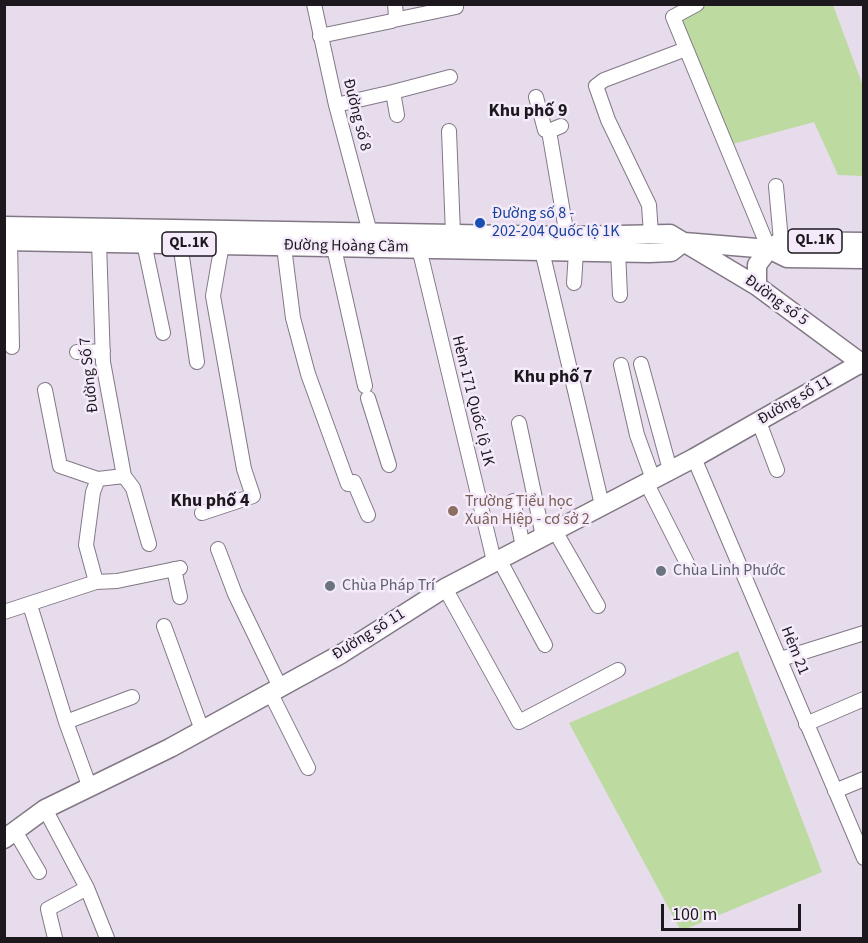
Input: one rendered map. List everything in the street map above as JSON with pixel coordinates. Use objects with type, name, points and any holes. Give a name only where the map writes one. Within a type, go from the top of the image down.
[{"type":"main road","name":"Đường Hoàng Cầm","points":[[6,236],[372,240],[453,234],[572,244],[618,252],[671,252],[684,242]]},
{"type":"main road","name":"Đường Hoàng Cầm","points":[[6,236],[99,242],[334,248],[372,240],[419,248],[542,251],[572,244],[651,234],[670,234],[684,242],[775,245],[864,242]]},
{"type":"main road","name":"Đường số 5","points":[[684,242],[757,286],[862,364]]},
{"type":"main road","name":"Đường Hoàng Cầm","points":[[775,245],[787,258],[864,259]]},
{"type":"main road","points":[[757,286],[757,265],[775,245]]},
{"type":"main road","name":"Đường số 11","points":[[10,835],[45,809],[202,730],[341,654],[445,588],[694,458],[862,364]]},
{"type":"street","name":"Đường số 8","points":[[314,4],[336,105],[372,240]]},
{"type":"street","points":[[394,19],[395,4]]},
{"type":"street","points":[[697,4],[673,17],[775,245]]},
{"type":"street","points":[[320,36],[456,7]]},
{"type":"street","points":[[651,234],[648,205],[608,120],[596,86],[604,80],[686,49]]},
{"type":"street","points":[[336,105],[450,77]]},
{"type":"street","points":[[393,92],[397,115]]},
{"type":"street","points":[[536,97],[545,130],[555,128],[572,244],[574,283]]},
{"type":"street","points":[[449,131],[453,234]]},
{"type":"street","points":[[775,245],[776,186]]},
{"type":"street","points":[[6,236],[12,347]]},
{"type":"street","name":"Đường Số 7","points":[[99,242],[103,351],[112,422],[124,476],[133,488],[149,544]]},
{"type":"street","points":[[144,243],[164,333]]},
{"type":"street","points":[[180,243],[197,362]]},
{"type":"street","points":[[202,513],[253,496],[244,469],[213,296],[222,244]]},
{"type":"street","points":[[284,247],[293,318],[308,374],[348,484],[354,482],[368,515]]},
{"type":"street","points":[[334,248],[354,346],[388,465]]},
{"type":"street","name":"Hẻm 171 Quốc lộ 1K","points":[[419,248],[497,560],[545,645]]},
{"type":"street","points":[[542,251],[602,505]]},
{"type":"street","points":[[618,252],[620,295]]},
{"type":"street","points":[[76,352],[103,351]]},
{"type":"street","points":[[641,364],[670,470]]},
{"type":"street","points":[[621,365],[650,481],[688,565]]},
{"type":"street","points":[[45,390],[60,466],[64,470],[98,479],[124,476]]},
{"type":"street","points":[[759,422],[777,470]]},
{"type":"street","points":[[519,423],[549,533],[598,606]]},
{"type":"street","name":"Hẻm 21","points":[[694,458],[781,659],[863,858]]},
{"type":"street","points":[[96,582],[86,545],[93,492],[98,479]]},
{"type":"street","points":[[513,501],[523,546]]},
{"type":"street","points":[[218,549],[308,768]]},
{"type":"street","points":[[4,612],[96,582],[117,581],[177,569],[180,597]]},
{"type":"street","points":[[445,588],[519,722],[618,670]]},
{"type":"street","points":[[30,605],[66,722],[90,788]]},
{"type":"street","points":[[164,626],[202,730]]},
{"type":"street","points":[[781,659],[864,633]]},
{"type":"street","points":[[66,722],[132,697]]},
{"type":"street","points":[[806,724],[864,699]]},
{"type":"street","points":[[835,791],[864,779]]},
{"type":"street","points":[[45,809],[87,888],[107,939]]},
{"type":"street","points":[[10,835],[39,872]]},
{"type":"street","points":[[55,939],[48,909],[87,888]]},
{"type":"green space","points":[[708,5],[833,5],[863,86],[863,176],[838,175],[814,122],[733,144],[680,20]]},
{"type":"green space","points":[[738,651],[822,872],[681,931],[569,723]]},
{"type":"place","name":"Đường số 8 - 202-204 Quốc lộ 1K","points":[[480,223]]},
{"type":"place","name":"Trường Tiểu học Xuân Hiệp - cơ sở 2","points":[[453,511]]},
{"type":"place","name":"Chùa Linh Phước","points":[[661,571]]},
{"type":"place","name":"Chùa Pháp Trí","points":[[330,586]]},
{"type":"district","name":"Khu phố 9","points":[[528,112]]},
{"type":"district","name":"Khu phố 7","points":[[553,378]]},
{"type":"district","name":"Khu phố 4","points":[[210,502]]}]
